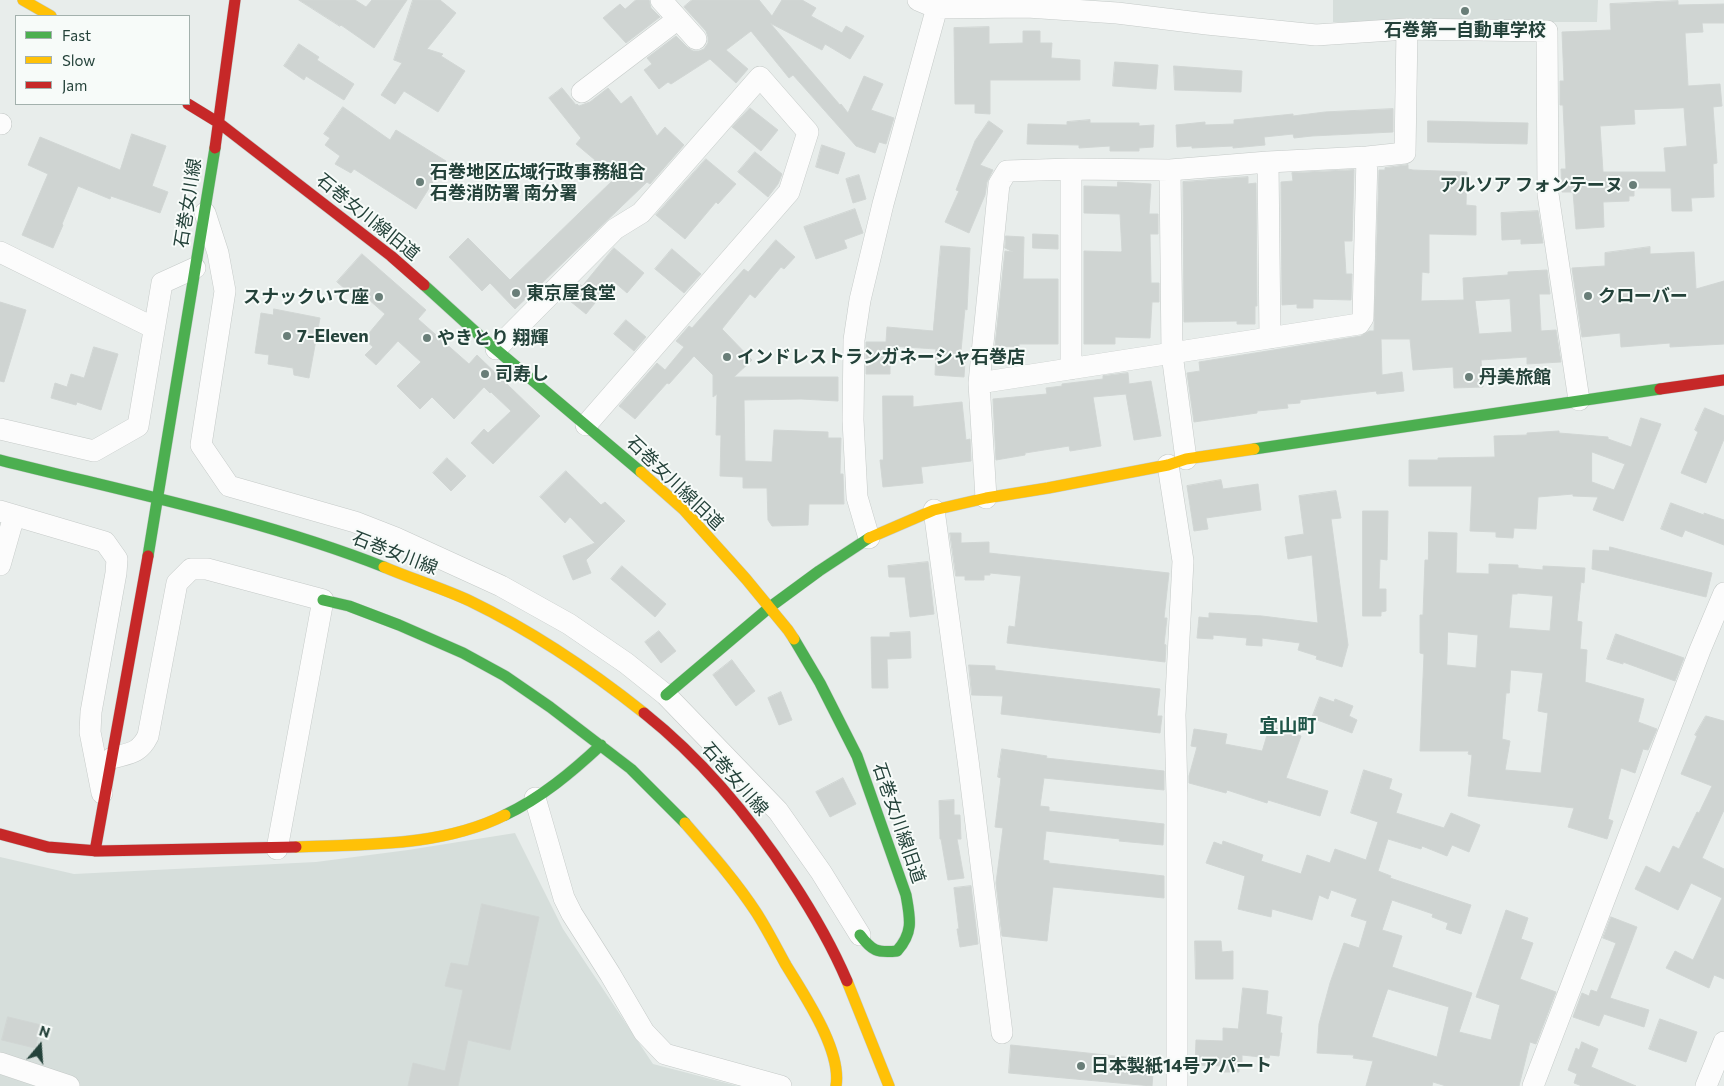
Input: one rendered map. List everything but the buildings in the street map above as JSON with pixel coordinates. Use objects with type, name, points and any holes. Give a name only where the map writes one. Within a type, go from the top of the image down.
[{"type":"street","points":[[23,0],[49,15]]},
{"type":"street","name":"石巻女川線","points":[[235,0],[219,123],[157,499],[337,549],[469,601],[540,638],[618,692],[667,731],[712,776],[767,843],[807,904],[840,961],[888,1086]]},
{"type":"street","points":[[661,0],[696,39]]},
{"type":"street","points":[[870,538],[857,497],[853,420],[854,340],[860,300],[931,3],[1027,7],[1117,14],[1316,35],[1407,29],[1547,30],[1548,194],[1579,400]]},
{"type":"street","points":[[582,92],[678,19]]},
{"type":"street","points":[[986,498],[979,383],[999,184],[1008,171],[1071,169],[1170,170],[1405,153],[1407,29]]},
{"type":"street","points":[[496,349],[615,229],[641,213],[760,77],[808,132],[789,192],[586,425]]},
{"type":"street","name":"石巻女川線旧道","points":[[190,105],[219,123],[391,256],[684,510],[770,607],[788,630],[857,756],[906,895],[910,931],[906,941],[897,951],[882,954],[870,949],[860,935]]},
{"type":"street","points":[[979,383],[1359,324],[1363,318],[1367,157]]},
{"type":"street","points":[[1268,162],[1270,338]]},
{"type":"street","points":[[1071,169],[1071,369]]},
{"type":"street","points":[[1170,170],[1172,354],[1183,561],[1175,715],[1177,795],[1177,1086]]},
{"type":"street","points":[[205,212],[218,253],[225,292],[201,444],[229,486],[355,522],[396,538],[501,586],[569,624],[626,663],[666,695],[778,811],[860,935]]},
{"type":"street","points":[[0,252],[153,338],[181,356]]},
{"type":"street","points":[[0,429],[94,451],[138,426],[162,283],[195,268]]},
{"type":"street","points":[[666,695],[770,607],[819,571],[870,538],[934,510],[986,498],[1048,488],[1177,462],[1579,400],[1724,380]]},
{"type":"street","points":[[0,460],[157,499],[95,850]]},
{"type":"street","points":[[934,510],[1002,1033]]},
{"type":"street","points":[[0,565],[7,513],[105,542],[117,559],[90,732],[104,803]]},
{"type":"street","points":[[112,758],[135,751],[143,746],[148,736],[177,582],[191,569],[207,569],[347,606],[463,653],[505,676],[631,769],[683,822],[723,867],[756,912],[817,1018],[836,1069],[838,1080],[836,1086]]},
{"type":"street","points":[[1533,1086],[1700,650],[1724,593]]},
{"type":"street","points":[[277,849],[324,600]]},
{"type":"street","points":[[0,834],[54,848],[132,852],[277,849],[403,841],[442,836],[480,826],[535,798],[581,764],[601,745]]},
{"type":"street","points":[[535,798],[564,898],[644,1032],[665,1054],[781,1086]]},
{"type":"street","points":[[1706,1086],[1724,1042]]},
{"type":"street","points":[[0,1063],[69,1086]]},
{"type":"shaded area","name":"石巻第一自動車学校","points":[[1333,0],[1598,0],[1597,22],[1333,22]]},
{"type":"shaded area","points":[[515,833],[563,929],[653,1064],[738,1086],[0,1086],[0,857],[74,874],[316,862]]},
{"type":"traffic: fast","points":[[148,556],[215,148]]},
{"type":"traffic: fast","points":[[424,285],[479,335],[641,472]]},
{"type":"traffic: fast","points":[[1254,449],[1660,389]]},
{"type":"traffic: fast","points":[[0,460],[242,520],[338,550],[384,567]]},
{"type":"traffic: fast","points":[[666,695],[770,607],[819,571],[869,538]]},
{"type":"traffic: fast","points":[[323,600],[349,606],[399,625],[463,653],[505,676],[550,707],[631,769],[685,823]]},
{"type":"traffic: fast","points":[[794,639],[820,683],[857,756],[906,895],[909,918],[908,931],[897,951],[884,952],[876,950],[868,945],[860,935]]},
{"type":"traffic: fast","points":[[505,815],[531,801],[556,784],[601,745]]},
{"type":"traffic: slow","points":[[23,0],[49,15]]},
{"type":"traffic: slow","points":[[869,538],[934,510],[986,498],[1168,465],[1186,459],[1254,449]]},
{"type":"traffic: slow","points":[[641,472],[684,510],[746,579],[794,639]]},
{"type":"traffic: slow","points":[[384,567],[459,596],[516,625],[582,667],[644,713]]},
{"type":"traffic: slow","points":[[296,847],[403,842],[455,833],[505,815]]},
{"type":"traffic: slow","points":[[685,823],[722,866],[764,925],[828,1040],[836,1072],[836,1086]]},
{"type":"traffic: slow","points":[[847,981],[889,1086]]},
{"type":"traffic: jam","points":[[215,148],[235,0]]},
{"type":"traffic: jam","points":[[190,105],[219,123],[391,256],[424,285]]},
{"type":"traffic: jam","points":[[1660,389],[1724,380]]},
{"type":"traffic: jam","points":[[95,851],[148,556]]},
{"type":"traffic: jam","points":[[644,713],[666,731],[706,770],[760,835],[815,917],[847,981]]},
{"type":"traffic: jam","points":[[0,834],[48,847],[98,851],[296,847]]},
{"type":"place","name":"石巻第一自動車学校","points":[[1465,11]]},
{"type":"place","name":"石巻地区広域行政事務組合 石巻消防署 南分署","points":[[420,182]]},
{"type":"place","name":"アルソア フォンテーヌ","points":[[1633,185]]},
{"type":"place","name":"東京屋食堂","points":[[516,293]]},
{"type":"place","name":"クローバー","points":[[1588,296]]},
{"type":"place","name":"スナックいて座","points":[[379,297]]},
{"type":"place","name":"7-Eleven","points":[[287,336]]},
{"type":"place","name":"やきとり 翔輝","points":[[427,338]]},
{"type":"place","name":"インドレストランガネーシャ石巻店","points":[[727,357]]},
{"type":"place","name":"司寿し","points":[[485,374]]},
{"type":"place","name":"丹美旅館","points":[[1469,377]]},
{"type":"place","name":"日本製紙14号アパート","points":[[1081,1066]]},
{"type":"district","name":"宜山町","points":[[1288,726]]}]
